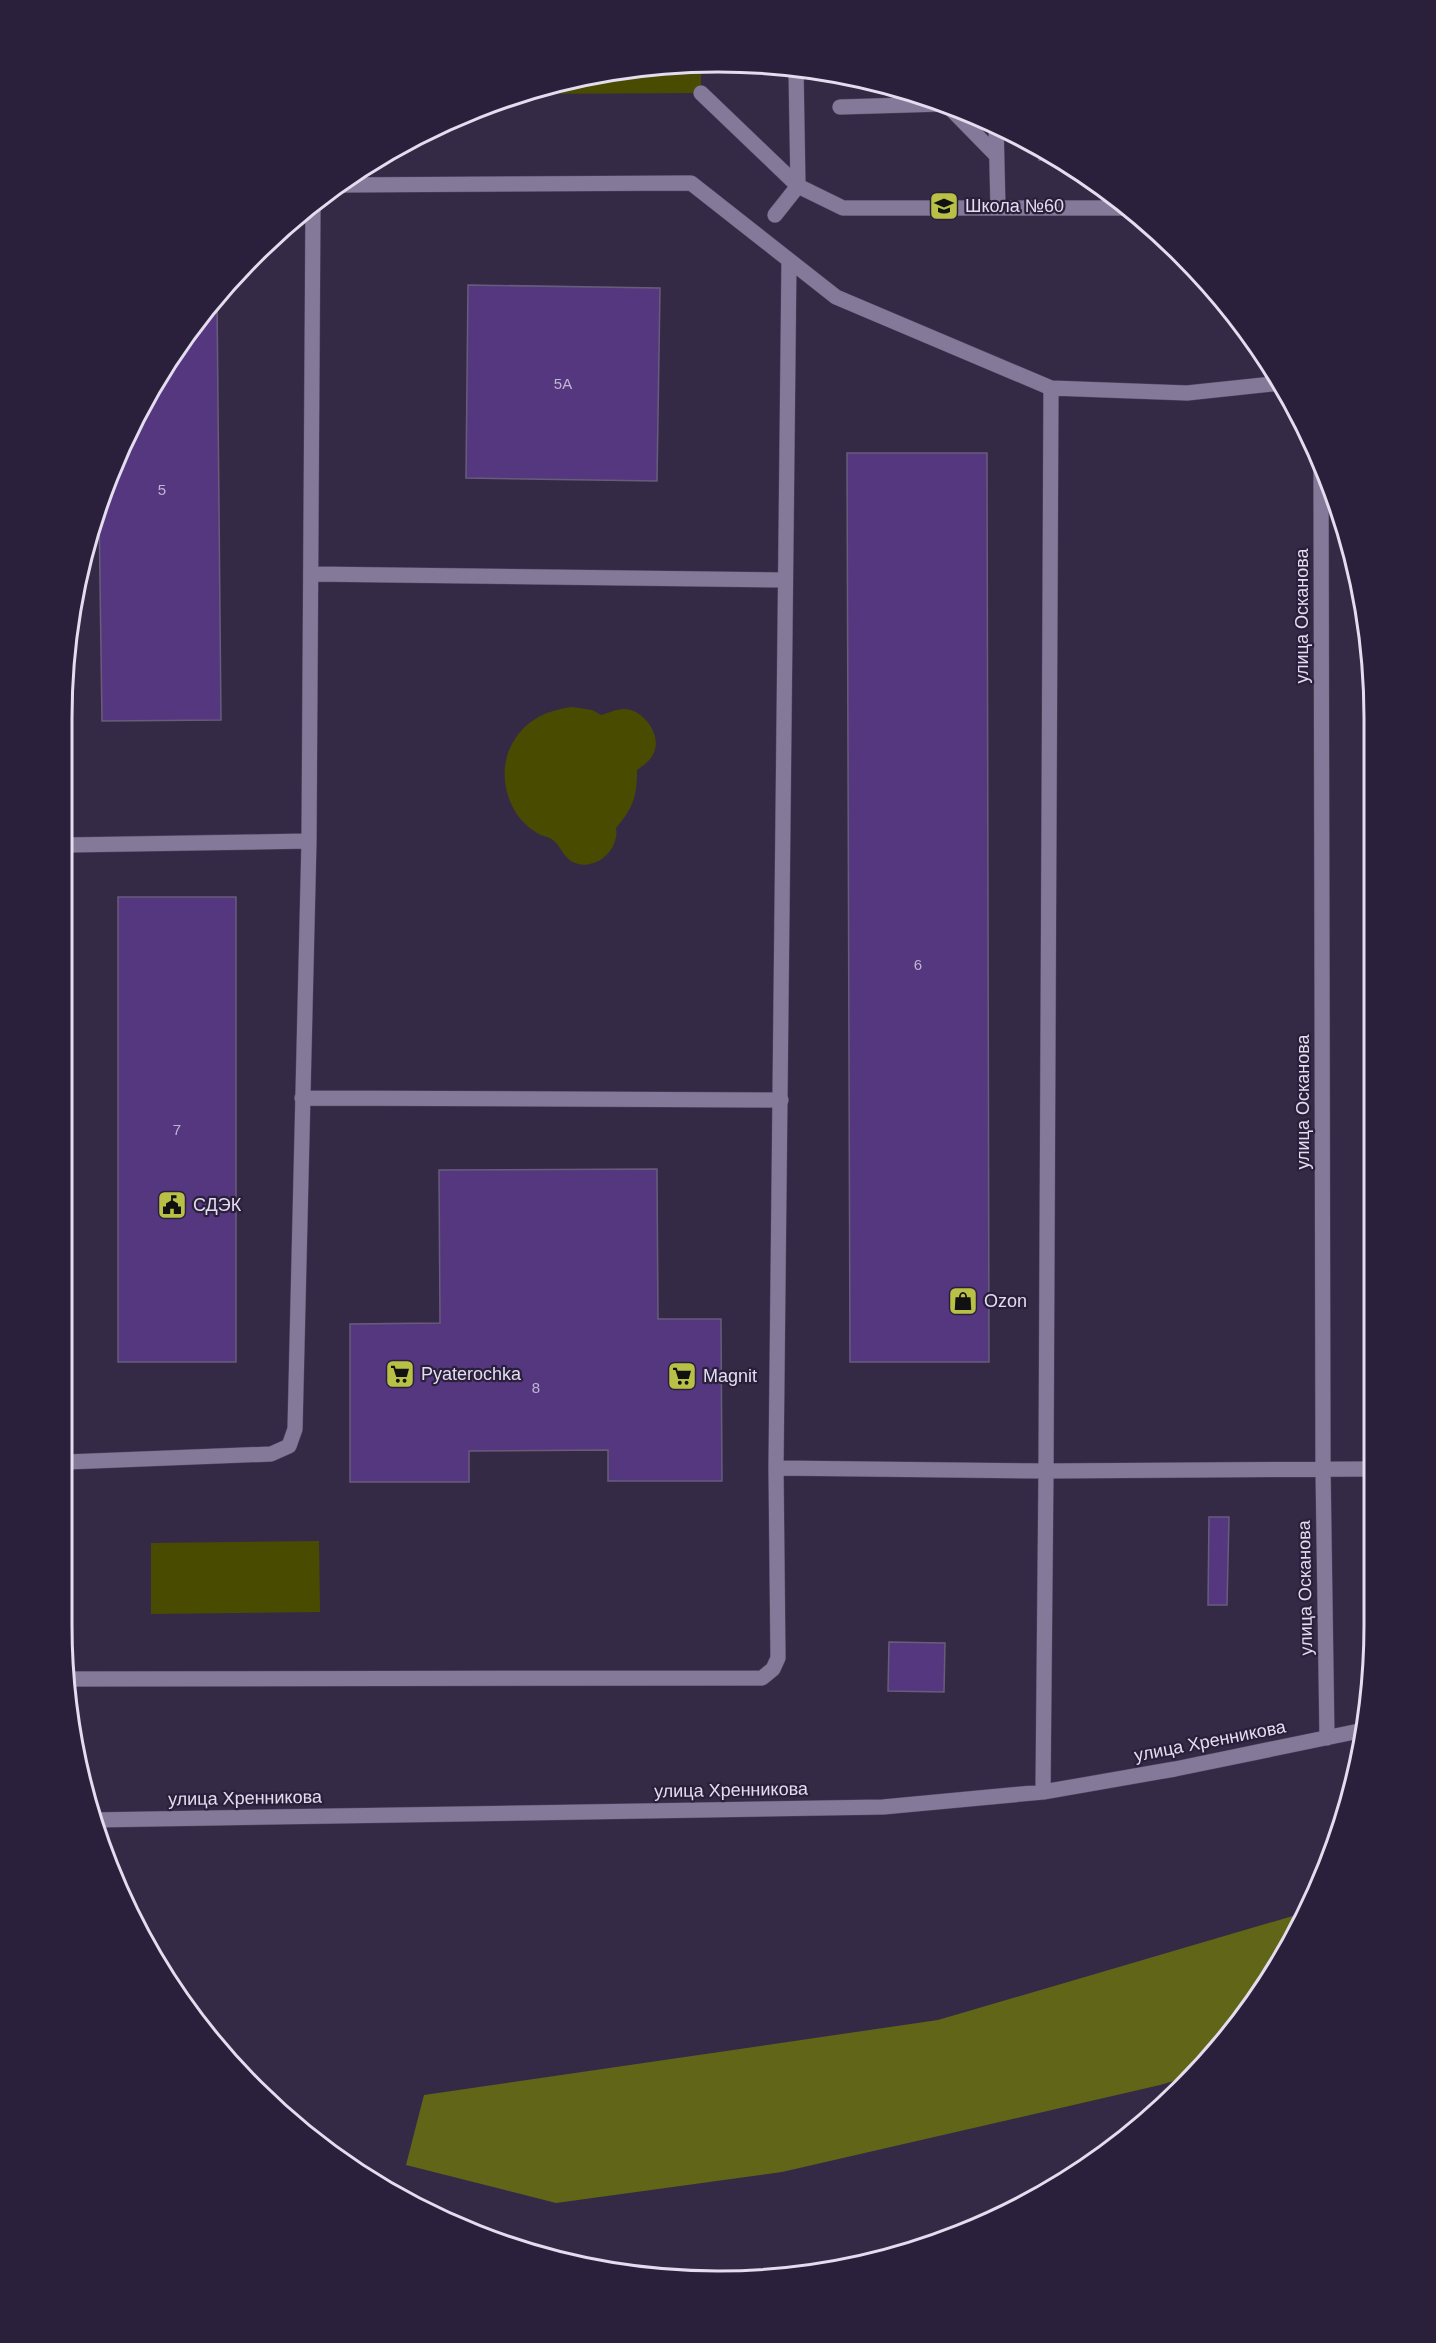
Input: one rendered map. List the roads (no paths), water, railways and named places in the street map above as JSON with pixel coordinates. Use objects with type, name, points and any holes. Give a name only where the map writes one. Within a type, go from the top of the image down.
[{"type":"street","points":[[775,215],[798,186],[796,77]]},
{"type":"street","points":[[701,93],[798,186],[843,208],[1115,208]]},
{"type":"street","points":[[840,107],[921,105]]},
{"type":"street","points":[[961,120],[996,155]]},
{"type":"street","points":[[996,135],[998,208]]},
{"type":"street","points":[[353,185],[691,183],[836,297],[1051,388],[1187,393],[1270,384]]},
{"type":"street","points":[[72,1462],[271,1454],[289,1446],[295,1429],[309,841],[313,215]]},
{"type":"street","points":[[74,1679],[762,1678],[773,1669],[778,1658],[776,1468],[789,260]]},
{"type":"street","points":[[1043,1792],[1047,1471],[1051,388]]},
{"type":"street","name":"улица Осканова","points":[[1321,487],[1323,1468],[1327,1738]]},
{"type":"street","points":[[311,574],[785,580]]},
{"type":"street","points":[[72,845],[309,841]]},
{"type":"street","points":[[302,1098],[781,1100]]},
{"type":"street","points":[[776,1468],[1047,1471],[1364,1469]]},
{"type":"street","name":"улица Хренникова","points":[[102,1820],[883,1807],[1043,1792],[1355,1732]]},
{"type":"place","name":"Школа №60","points":[[944,206]]},
{"type":"place","name":"СДЭК","points":[[172,1205]]},
{"type":"place","name":"Ozon","points":[[963,1301]]},
{"type":"place","name":"Pyaterochka","points":[[400,1374]]},
{"type":"place","name":"Magnit","points":[[682,1376]]}]
